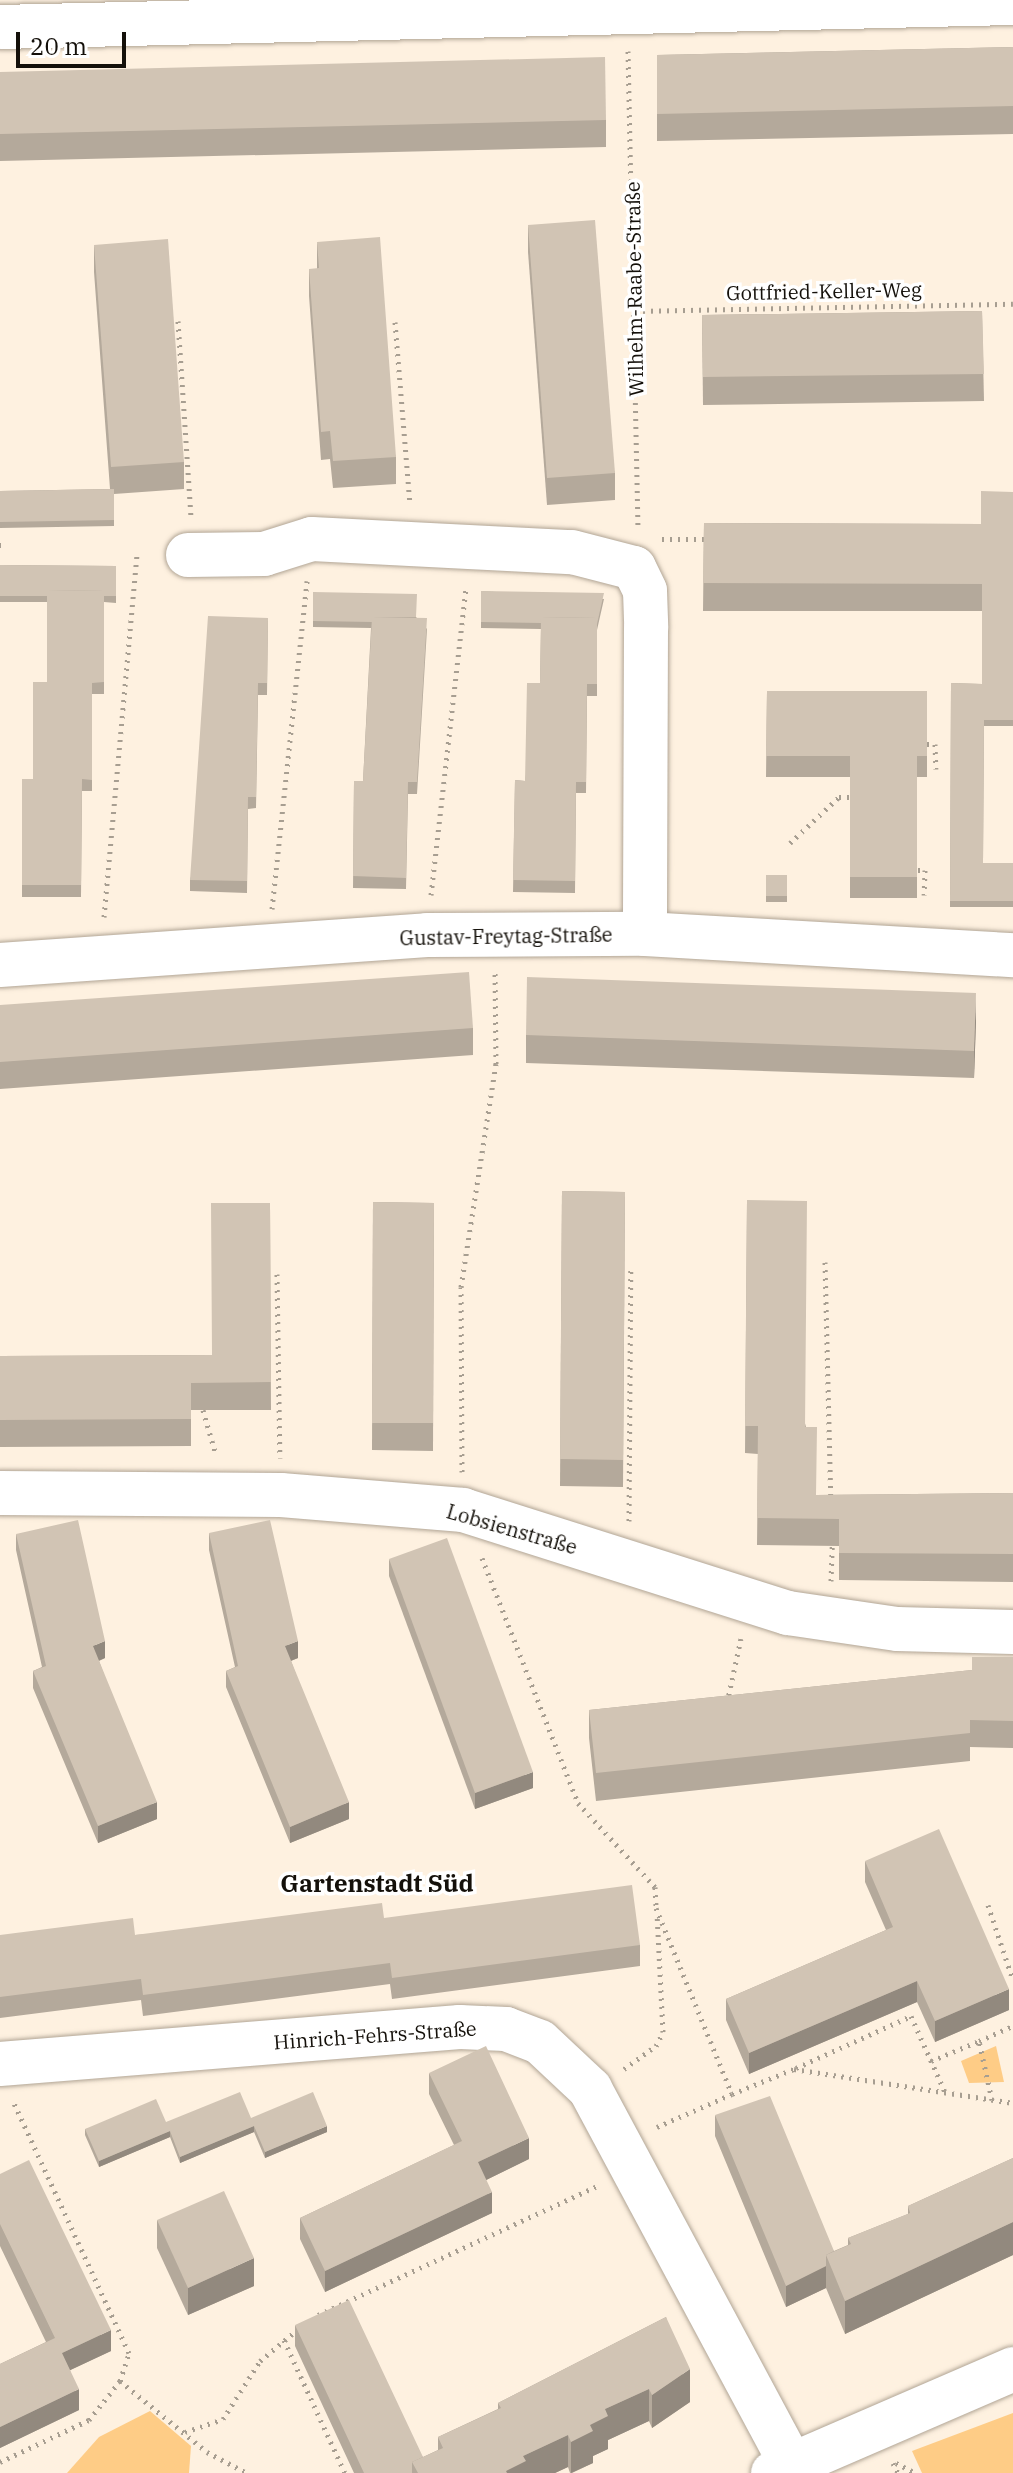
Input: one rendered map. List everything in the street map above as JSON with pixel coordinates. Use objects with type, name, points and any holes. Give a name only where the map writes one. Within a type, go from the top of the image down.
[{"type":"street","points":[[0,27],[1013,3]]},
{"type":"street","points":[[188,555],[264,554],[312,539],[636,554],[645,591],[646,628],[645,934]]},
{"type":"street","name":"Gustav-Freytag-Straße","points":[[0,965],[105,953],[427,935],[645,934],[1013,955]]},
{"type":"street","name":"Lobsienstraße","points":[[0,1493],[281,1495],[463,1510],[752,1603],[897,1629],[1013,1632]]},
{"type":"street","name":"Hinrich-Fehrs-Straße","points":[[1,2064],[410,2029],[506,2029],[540,2042],[590,2089],[783,2469]]},
{"type":"street","points":[[783,2469],[1013,2369]]},
{"type":"path","name":"Wilhelm-Raabe-Straße","points":[[626,10],[635,311],[636,554]]},
{"type":"path","name":"Gottfried-Keller-Weg","points":[[635,311],[1013,304]]},
{"type":"path","points":[[178,321],[193,501],[188,555]]},
{"type":"path","points":[[395,322],[414,545]]},
{"type":"path","points":[[274,942],[272,906],[312,539]]},
{"type":"path","points":[[636,554],[716,539]]},
{"type":"path","points":[[427,935],[473,546]]},
{"type":"path","points":[[105,953],[137,551]]},
{"type":"path","points":[[927,744],[935,744],[936,769]]},
{"type":"path","points":[[790,843],[839,797],[850,797]]},
{"type":"path","points":[[918,870],[925,870],[924,895]]},
{"type":"path","points":[[493,935],[496,1064],[461,1287],[463,1510],[578,1803],[640,1862],[655,1887],[663,2032],[638,2061],[590,2089]]},
{"type":"path","points":[[825,1262],[831,1507]]},
{"type":"path","points":[[623,1563],[630,1513],[631,1266]]},
{"type":"path","points":[[277,1274],[281,1495]]},
{"type":"path","points":[[726,1713],[752,1603]]},
{"type":"path","points":[[988,1905],[1013,1980]]},
{"type":"path","points":[[656,1908],[732,2094]]},
{"type":"path","points":[[185,2432],[223,2419],[260,2361],[328,2308],[626,2156],[732,2094],[911,2016],[945,2093]]},
{"type":"path","points":[[931,2061],[1013,2026]]},
{"type":"path","points":[[979,2041],[992,2100]]},
{"type":"path","points":[[0,2462],[89,2420],[120,2381],[129,2353],[7,2089],[1,2064]]},
{"type":"path","points":[[794,2069],[1013,2103]]},
{"type":"path","points":[[284,2340],[345,2473]]},
{"type":"path","points":[[120,2381],[185,2432],[247,2473]]},
{"type":"shaded area","points":[[996,2046],[1004,2082],[969,2083],[961,2061]]},
{"type":"shaded area","points":[[150,2411],[191,2446],[189,2473],[67,2473],[99,2437]]},
{"type":"shaded area","points":[[1013,2413],[1013,2473],[922,2473],[912,2451]]},
{"type":"building","points":[[1013,47],[1013,106],[657,114],[657,55]]},
{"type":"building","points":[[605,57],[606,120],[0,134],[0,72]]},
{"type":"building","points":[[595,220],[615,473],[547,478],[528,225]]},
{"type":"building","points":[[380,237],[396,457],[333,461],[330,431],[321,432],[309,269],[319,268],[317,242]]},
{"type":"building","points":[[168,239],[184,462],[111,467],[94,245]]},
{"type":"building","points":[[982,311],[984,374],[703,377],[702,315]]},
{"type":"building","points":[[114,489],[114,520],[0,522],[0,491]]},
{"type":"building","points":[[981,491],[1013,492],[1013,720],[984,720],[983,863],[1013,863],[1013,901],[950,901],[951,683],[982,684]]},
{"type":"building","points":[[704,523],[982,524],[982,584],[703,583]]},
{"type":"building","points":[[0,565],[116,566],[116,596],[104,596],[104,591],[47,590],[47,596],[0,596]]},
{"type":"building","points":[[47,590],[104,591],[104,682],[92,683],[92,780],[82,779],[81,885],[22,885],[22,779],[33,779],[33,682],[47,682]]},
{"type":"building","points":[[481,591],[604,593],[597,624],[597,618],[541,617],[541,623],[481,622]]},
{"type":"building","points":[[313,592],[417,594],[416,617],[372,617],[372,622],[313,621]]},
{"type":"building","points":[[208,616],[268,618],[267,683],[258,683],[256,797],[248,797],[247,881],[190,880]]},
{"type":"building","points":[[372,617],[427,618],[417,782],[408,782],[406,878],[353,876],[354,781],[363,781]]},
{"type":"building","points":[[541,617],[597,618],[597,684],[587,684],[586,782],[576,782],[575,881],[513,880],[515,780],[525,781],[527,683],[540,683]]},
{"type":"building","points":[[767,691],[927,691],[927,756],[917,756],[917,877],[850,877],[850,756],[766,756]]},
{"type":"building","points":[[766,875],[787,875],[787,896],[766,896]]},
{"type":"building","points":[[469,972],[473,1028],[0,1062],[0,1005]]},
{"type":"building","points":[[527,977],[976,993],[974,1051],[526,1035]]},
{"type":"building","points":[[562,1191],[625,1192],[623,1460],[560,1459]]},
{"type":"building","points":[[747,1200],[807,1201],[805,1427],[817,1427],[816,1495],[1013,1493],[1013,1554],[839,1553],[839,1519],[757,1518],[758,1426],[745,1426]]},
{"type":"building","points":[[373,1202],[434,1203],[433,1423],[372,1423]]},
{"type":"building","points":[[211,1203],[270,1203],[271,1382],[191,1383],[191,1419],[0,1420],[0,1356],[212,1355]]},
{"type":"building","points":[[78,1520],[105,1641],[93,1646],[157,1802],[98,1826],[33,1671],[46,1666],[16,1534]]},
{"type":"building","points":[[270,1520],[298,1641],[285,1646],[349,1802],[290,1827],[226,1671],[238,1666],[209,1533]]},
{"type":"building","points":[[447,1538],[533,1772],[475,1793],[389,1559]]},
{"type":"building","points":[[972,1657],[1013,1657],[1013,1721],[970,1720],[970,1733],[596,1773],[589,1710],[972,1670]]},
{"type":"building","points":[[939,1829],[1009,1989],[935,2021],[917,1981],[749,2053],[726,1999],[893,1927],[865,1861]]},
{"type":"building","points":[[632,1885],[640,1945],[392,1978],[390,1963],[143,1995],[141,1979],[0,1997],[0,1935],[133,1918],[135,1935],[382,1903],[384,1918]]},
{"type":"building","points":[[486,2046],[529,2138],[478,2162],[492,2192],[325,2271],[300,2218],[462,2141],[429,2073]]},
{"type":"building","points":[[240,2092],[251,2118],[313,2092],[327,2126],[265,2152],[254,2126],[180,2157],[170,2131],[99,2161],[85,2129],[156,2099],[166,2122]]},
{"type":"building","points":[[770,2096],[834,2251],[826,2255],[826,2266],[786,2286],[715,2115]]},
{"type":"building","points":[[1013,2158],[1013,2222],[845,2301],[826,2255],[851,2244],[848,2238],[910,2213],[908,2206]]},
{"type":"building","points":[[29,2160],[111,2330],[62,2353],[79,2389],[0,2427],[0,2364],[55,2338],[0,2224],[0,2174]]},
{"type":"building","points":[[224,2191],[254,2258],[188,2288],[157,2220]]},
{"type":"building","points":[[349,2300],[423,2457],[412,2462],[412,2473],[364,2473],[295,2325]]},
{"type":"building","points":[[666,2317],[690,2369],[652,2395],[649,2389],[605,2409],[608,2416],[590,2425],[593,2431],[571,2442],[568,2435],[523,2456],[526,2461],[507,2473],[418,2473],[412,2462],[443,2448],[438,2437],[501,2408],[498,2403]]},
{"type":"district","name":"Gartenstadt Süd","points":[[377,1884]]}]
